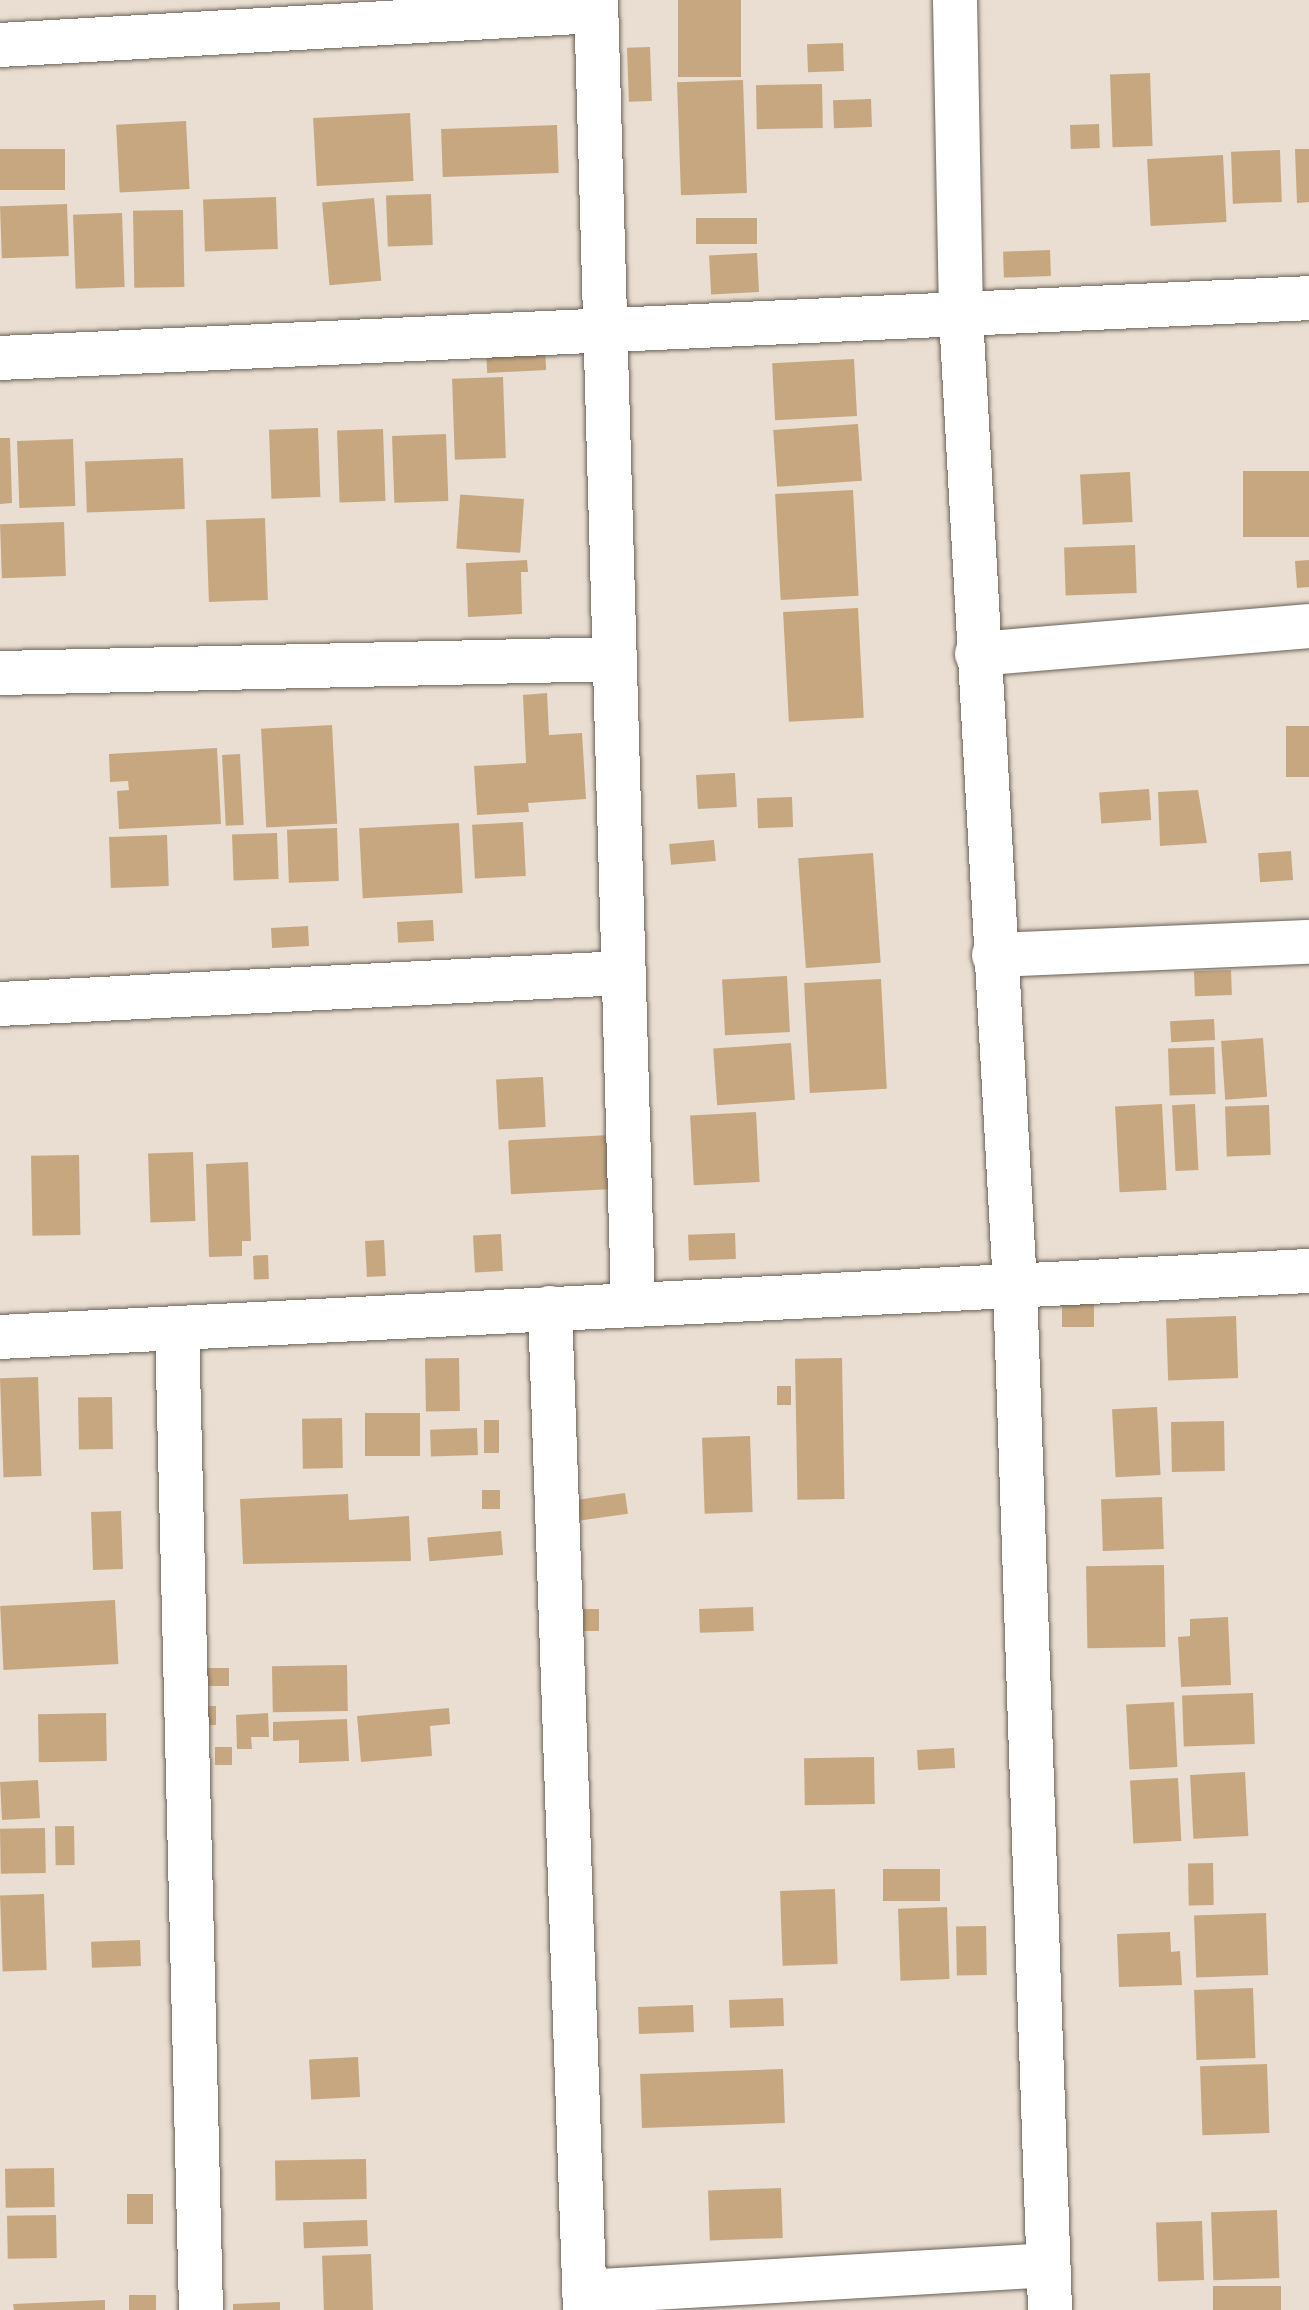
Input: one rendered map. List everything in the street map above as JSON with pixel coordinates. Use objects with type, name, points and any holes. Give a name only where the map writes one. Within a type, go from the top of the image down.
[{"type":"street","points":[[955,0],[961,316],[977,654],[1015,1286],[1046,2265],[1050,2310]]},
{"type":"street","points":[[0,45],[596,6],[633,1304]]},
{"type":"street","points":[[0,358],[1309,298]]},
{"type":"street","points":[[977,654],[1309,626]]},
{"type":"street","points":[[0,673],[615,659]]},
{"type":"street","points":[[994,955],[1309,942]]},
{"type":"street","points":[[0,1004],[623,973]]},
{"type":"street","points":[[0,1337],[1309,1271]]},
{"type":"street","points":[[550,1308],[584,2301],[1046,2265]]},
{"type":"street","points":[[177,1328],[201,2310]]},
{"type":"building","points":[[678,0],[741,0],[741,77],[678,77]]},
{"type":"building","points":[[843,43],[844,71],[808,72],[807,44]]},
{"type":"building","points":[[650,47],[652,101],[629,102],[627,48]]},
{"type":"building","points":[[1150,73],[1153,146],[1113,147],[1110,74]]},
{"type":"building","points":[[743,80],[747,193],[681,195],[677,82]]},
{"type":"building","points":[[822,84],[823,128],[757,129],[756,85]]},
{"type":"building","points":[[871,99],[872,127],[834,128],[833,100]]},
{"type":"building","points":[[410,113],[414,181],[317,186],[313,118]]},
{"type":"building","points":[[186,121],[190,189],[120,193],[116,125]]},
{"type":"building","points":[[1099,124],[1100,148],[1071,149],[1070,125]]},
{"type":"building","points":[[557,125],[559,173],[443,177],[441,129]]},
{"type":"building","points":[[0,149],[65,149],[65,190],[0,190]]},
{"type":"building","points":[[1295,149],[1309,149],[1309,202],[1297,203]]},
{"type":"building","points":[[1280,150],[1282,202],[1233,204],[1231,152]]},
{"type":"building","points":[[1223,155],[1227,222],[1151,226],[1147,159]]},
{"type":"building","points":[[431,194],[433,245],[388,247],[386,196]]},
{"type":"building","points":[[276,197],[278,249],[205,252],[203,200]]},
{"type":"building","points":[[374,198],[381,281],[329,285],[322,203]]},
{"type":"building","points":[[67,204],[69,256],[2,258],[0,206]]},
{"type":"building","points":[[183,210],[184,287],[134,288],[133,211]]},
{"type":"building","points":[[122,213],[125,287],[76,289],[73,215]]},
{"type":"building","points":[[696,218],[757,218],[757,244],[696,244]]},
{"type":"building","points":[[1050,250],[1051,276],[1004,278],[1003,252]]},
{"type":"building","points":[[757,253],[759,292],[711,294],[709,256]]},
{"type":"building","points":[[545,348],[546,370],[487,373],[486,351]]},
{"type":"building","points":[[854,359],[857,416],[775,420],[772,363]]},
{"type":"building","points":[[503,377],[506,458],[455,460],[452,379]]},
{"type":"building","points":[[858,424],[862,481],[777,487],[773,430]]},
{"type":"building","points":[[318,428],[320,497],[271,499],[269,430]]},
{"type":"building","points":[[383,429],[386,501],[340,503],[337,431]]},
{"type":"building","points":[[446,434],[448,501],[394,503],[392,436]]},
{"type":"building","points":[[0,438],[10,438],[12,503],[0,504]]},
{"type":"building","points":[[73,439],[75,506],[19,508],[17,441]]},
{"type":"building","points":[[183,458],[185,509],[87,512],[85,461]]},
{"type":"building","points":[[1243,471],[1309,471],[1309,537],[1243,537]]},
{"type":"building","points":[[1130,472],[1133,522],[1083,525],[1080,475]]},
{"type":"building","points":[[853,490],[859,596],[781,600],[775,494]]},
{"type":"building","points":[[460,495],[524,499],[520,553],[456,548]]},
{"type":"building","points":[[265,518],[268,600],[209,602],[206,520]]},
{"type":"building","points":[[64,522],[66,576],[2,578],[0,524]]},
{"type":"building","points":[[1135,545],[1137,593],[1066,595],[1064,547]]},
{"type":"building","points":[[527,560],[528,572],[521,572],[522,614],[468,617],[466,563]]},
{"type":"building","points":[[1309,560],[1309,587],[1297,588],[1295,561]]},
{"type":"building","points":[[858,608],[864,718],[789,722],[783,612]]},
{"type":"building","points":[[547,693],[549,735],[582,733],[586,799],[528,803],[529,812],[477,815],[474,766],[526,763],[523,695]]},
{"type":"building","points":[[332,725],[337,824],[266,828],[261,729]]},
{"type":"building","points":[[1286,726],[1309,726],[1309,777],[1286,777]]},
{"type":"building","points":[[217,748],[221,824],[119,829],[117,791],[129,790],[128,781],[110,782],[109,754]]},
{"type":"building","points":[[240,754],[244,825],[226,826],[222,755]]},
{"type":"building","points":[[735,773],[737,807],[698,809],[696,775]]},
{"type":"building","points":[[1149,789],[1151,820],[1101,823],[1099,792]]},
{"type":"building","points":[[1198,790],[1207,843],[1160,846],[1158,792]]},
{"type":"building","points":[[792,797],[793,827],[758,828],[757,798]]},
{"type":"building","points":[[523,822],[526,876],[475,879],[472,825]]},
{"type":"building","points":[[459,823],[463,893],[363,898],[359,828]]},
{"type":"building","points":[[337,828],[339,881],[289,883],[287,830]]},
{"type":"building","points":[[277,833],[279,879],[234,881],[232,835]]},
{"type":"building","points":[[167,835],[169,886],[111,888],[109,837]]},
{"type":"building","points":[[714,840],[716,861],[671,865],[669,844]]},
{"type":"building","points":[[1291,851],[1293,880],[1260,882],[1258,853]]},
{"type":"building","points":[[873,853],[881,963],[806,968],[798,858]]},
{"type":"building","points":[[433,920],[434,941],[398,943],[397,922]]},
{"type":"building","points":[[308,926],[309,946],[272,948],[271,928]]},
{"type":"building","points":[[1231,970],[1232,995],[1195,996],[1194,971]]},
{"type":"building","points":[[787,976],[790,1032],[725,1035],[722,979]]},
{"type":"building","points":[[881,979],[887,1089],[810,1093],[804,983]]},
{"type":"building","points":[[1214,1019],[1215,1040],[1171,1042],[1170,1021]]},
{"type":"building","points":[[1263,1038],[1267,1097],[1225,1100],[1221,1041]]},
{"type":"building","points":[[791,1043],[795,1100],[717,1105],[713,1048]]},
{"type":"building","points":[[1214,1047],[1216,1094],[1170,1096],[1168,1049]]},
{"type":"building","points":[[543,1077],[546,1127],[499,1129],[496,1079]]},
{"type":"building","points":[[1162,1104],[1167,1190],[1120,1192],[1115,1106]]},
{"type":"building","points":[[1195,1104],[1198,1170],[1175,1171],[1172,1105]]},
{"type":"building","points":[[1269,1105],[1271,1155],[1227,1157],[1225,1107]]},
{"type":"building","points":[[756,1112],[760,1182],[694,1185],[690,1115]]},
{"type":"building","points":[[610,1135],[613,1189],[511,1194],[508,1140]]},
{"type":"building","points":[[193,1152],[195,1221],[150,1223],[148,1154]]},
{"type":"building","points":[[79,1155],[80,1235],[32,1236],[31,1156]]},
{"type":"building","points":[[248,1162],[251,1241],[242,1241],[242,1256],[209,1257],[206,1164]]},
{"type":"building","points":[[735,1233],[736,1259],[689,1261],[688,1235]]},
{"type":"building","points":[[501,1234],[503,1271],[475,1272],[473,1235]]},
{"type":"building","points":[[384,1240],[386,1276],[367,1277],[365,1241]]},
{"type":"building","points":[[268,1255],[269,1279],[254,1280],[253,1256]]},
{"type":"building","points":[[1062,1304],[1094,1304],[1094,1327],[1062,1327]]},
{"type":"building","points":[[1236,1316],[1238,1378],[1168,1380],[1166,1318]]},
{"type":"building","points":[[459,1358],[460,1411],[426,1412],[425,1359]]},
{"type":"building","points":[[842,1358],[844,1499],[797,1500],[795,1359]]},
{"type":"building","points":[[38,1377],[41,1476],[3,1477],[0,1378]]},
{"type":"building","points":[[777,1386],[791,1386],[791,1405],[777,1405]]},
{"type":"building","points":[[112,1397],[113,1449],[79,1450],[78,1398]]},
{"type":"building","points":[[1157,1407],[1161,1475],[1116,1477],[1112,1409]]},
{"type":"building","points":[[365,1413],[420,1413],[420,1456],[365,1456]]},
{"type":"building","points":[[342,1418],[343,1468],[303,1469],[302,1419]]},
{"type":"building","points":[[484,1420],[499,1420],[499,1453],[484,1453]]},
{"type":"building","points":[[1224,1421],[1225,1471],[1172,1472],[1171,1422]]},
{"type":"building","points":[[477,1428],[478,1455],[431,1457],[430,1430]]},
{"type":"building","points":[[750,1436],[753,1512],[705,1514],[702,1438]]},
{"type":"building","points":[[482,1490],[500,1490],[500,1509],[482,1509]]},
{"type":"building","points":[[625,1493],[628,1514],[580,1520],[577,1500]]},
{"type":"building","points":[[348,1494],[349,1520],[409,1516],[411,1561],[243,1564],[240,1499]]},
{"type":"building","points":[[1162,1497],[1164,1549],[1103,1551],[1101,1499]]},
{"type":"building","points":[[121,1511],[123,1569],[93,1570],[91,1512]]},
{"type":"building","points":[[501,1531],[503,1555],[429,1561],[427,1537]]},
{"type":"building","points":[[1164,1565],[1165,1647],[1087,1648],[1086,1566]]},
{"type":"building","points":[[115,1600],[118,1664],[4,1670],[0,1606]]},
{"type":"building","points":[[753,1607],[754,1631],[700,1633],[699,1609]]},
{"type":"building","points":[[576,1609],[599,1609],[599,1631],[576,1631]]},
{"type":"building","points":[[1228,1617],[1231,1685],[1181,1687],[1178,1637],[1190,1636],[1190,1619]]},
{"type":"building","points":[[347,1665],[348,1711],[273,1712],[272,1666]]},
{"type":"building","points":[[206,1668],[229,1668],[229,1686],[206,1686]]},
{"type":"building","points":[[1253,1693],[1255,1744],[1184,1746],[1182,1695]]},
{"type":"building","points":[[1174,1702],[1177,1767],[1129,1769],[1126,1705]]},
{"type":"building","points":[[201,1706],[216,1706],[216,1725],[201,1725]]},
{"type":"building","points":[[449,1708],[450,1724],[430,1726],[432,1756],[361,1762],[357,1716]]},
{"type":"building","points":[[106,1713],[107,1761],[39,1762],[38,1714]]},
{"type":"building","points":[[268,1713],[269,1737],[251,1737],[252,1749],[237,1749],[236,1715]]},
{"type":"building","points":[[347,1719],[349,1761],[299,1763],[299,1740],[273,1741],[273,1722]]},
{"type":"building","points":[[215,1747],[232,1747],[232,1765],[215,1765]]},
{"type":"building","points":[[954,1748],[955,1768],[918,1770],[917,1750]]},
{"type":"building","points":[[874,1757],[875,1804],[805,1805],[804,1758]]},
{"type":"building","points":[[1245,1772],[1248,1836],[1193,1839],[1190,1775]]},
{"type":"building","points":[[1178,1778],[1181,1841],[1133,1843],[1130,1781]]},
{"type":"building","points":[[38,1780],[40,1818],[2,1820],[0,1782]]},
{"type":"building","points":[[55,1826],[74,1826],[75,1865],[56,1865]]},
{"type":"building","points":[[45,1828],[46,1873],[1,1874],[0,1829]]},
{"type":"building","points":[[1188,1863],[1213,1863],[1214,1905],[1189,1905]]},
{"type":"building","points":[[883,1869],[940,1869],[940,1901],[883,1901]]},
{"type":"building","points":[[835,1889],[838,1964],[783,1966],[780,1891]]},
{"type":"building","points":[[44,1894],[47,1970],[3,1971],[0,1896]]},
{"type":"building","points":[[947,1907],[950,1979],[901,1981],[898,1909]]},
{"type":"building","points":[[1266,1913],[1268,1975],[1196,1977],[1194,1916]]},
{"type":"building","points":[[986,1926],[987,1975],[957,1976],[956,1927]]},
{"type":"building","points":[[1170,1932],[1171,1952],[1180,1951],[1182,1985],[1119,1987],[1117,1934]]},
{"type":"building","points":[[140,1940],[141,1966],[92,1968],[91,1942]]},
{"type":"building","points":[[1253,1988],[1255,2058],[1196,2060],[1194,1990]]},
{"type":"building","points":[[783,1998],[784,2026],[730,2028],[729,2000]]},
{"type":"building","points":[[693,2005],[694,2032],[639,2034],[638,2007]]},
{"type":"building","points":[[358,2057],[360,2097],[311,2100],[309,2060]]},
{"type":"building","points":[[1267,2064],[1269,2133],[1202,2135],[1200,2066]]},
{"type":"building","points":[[783,2069],[785,2123],[642,2128],[640,2074]]},
{"type":"building","points":[[366,2159],[367,2199],[276,2201],[275,2161]]},
{"type":"building","points":[[54,2168],[55,2207],[6,2208],[5,2169]]},
{"type":"building","points":[[781,2188],[783,2238],[710,2241],[708,2191]]},
{"type":"building","points":[[127,2194],[153,2194],[153,2224],[127,2224]]},
{"type":"building","points":[[1277,2210],[1279,2278],[1213,2280],[1211,2212]]},
{"type":"building","points":[[56,2215],[57,2258],[8,2259],[7,2216]]},
{"type":"building","points":[[367,2220],[368,2246],[304,2248],[303,2222]]},
{"type":"building","points":[[1202,2221],[1204,2280],[1158,2282],[1156,2223]]},
{"type":"building","points":[[371,2254],[373,2310],[324,2310],[322,2256]]},
{"type":"building","points":[[1213,2286],[1281,2286],[1281,2310],[1213,2310]]},
{"type":"building","points":[[129,2295],[156,2295],[156,2310],[129,2310]]},
{"type":"building","points":[[105,2300],[105,2310],[14,2310],[13,2304]]},
{"type":"building","points":[[280,2302],[280,2310],[233,2310],[233,2304]]}]
